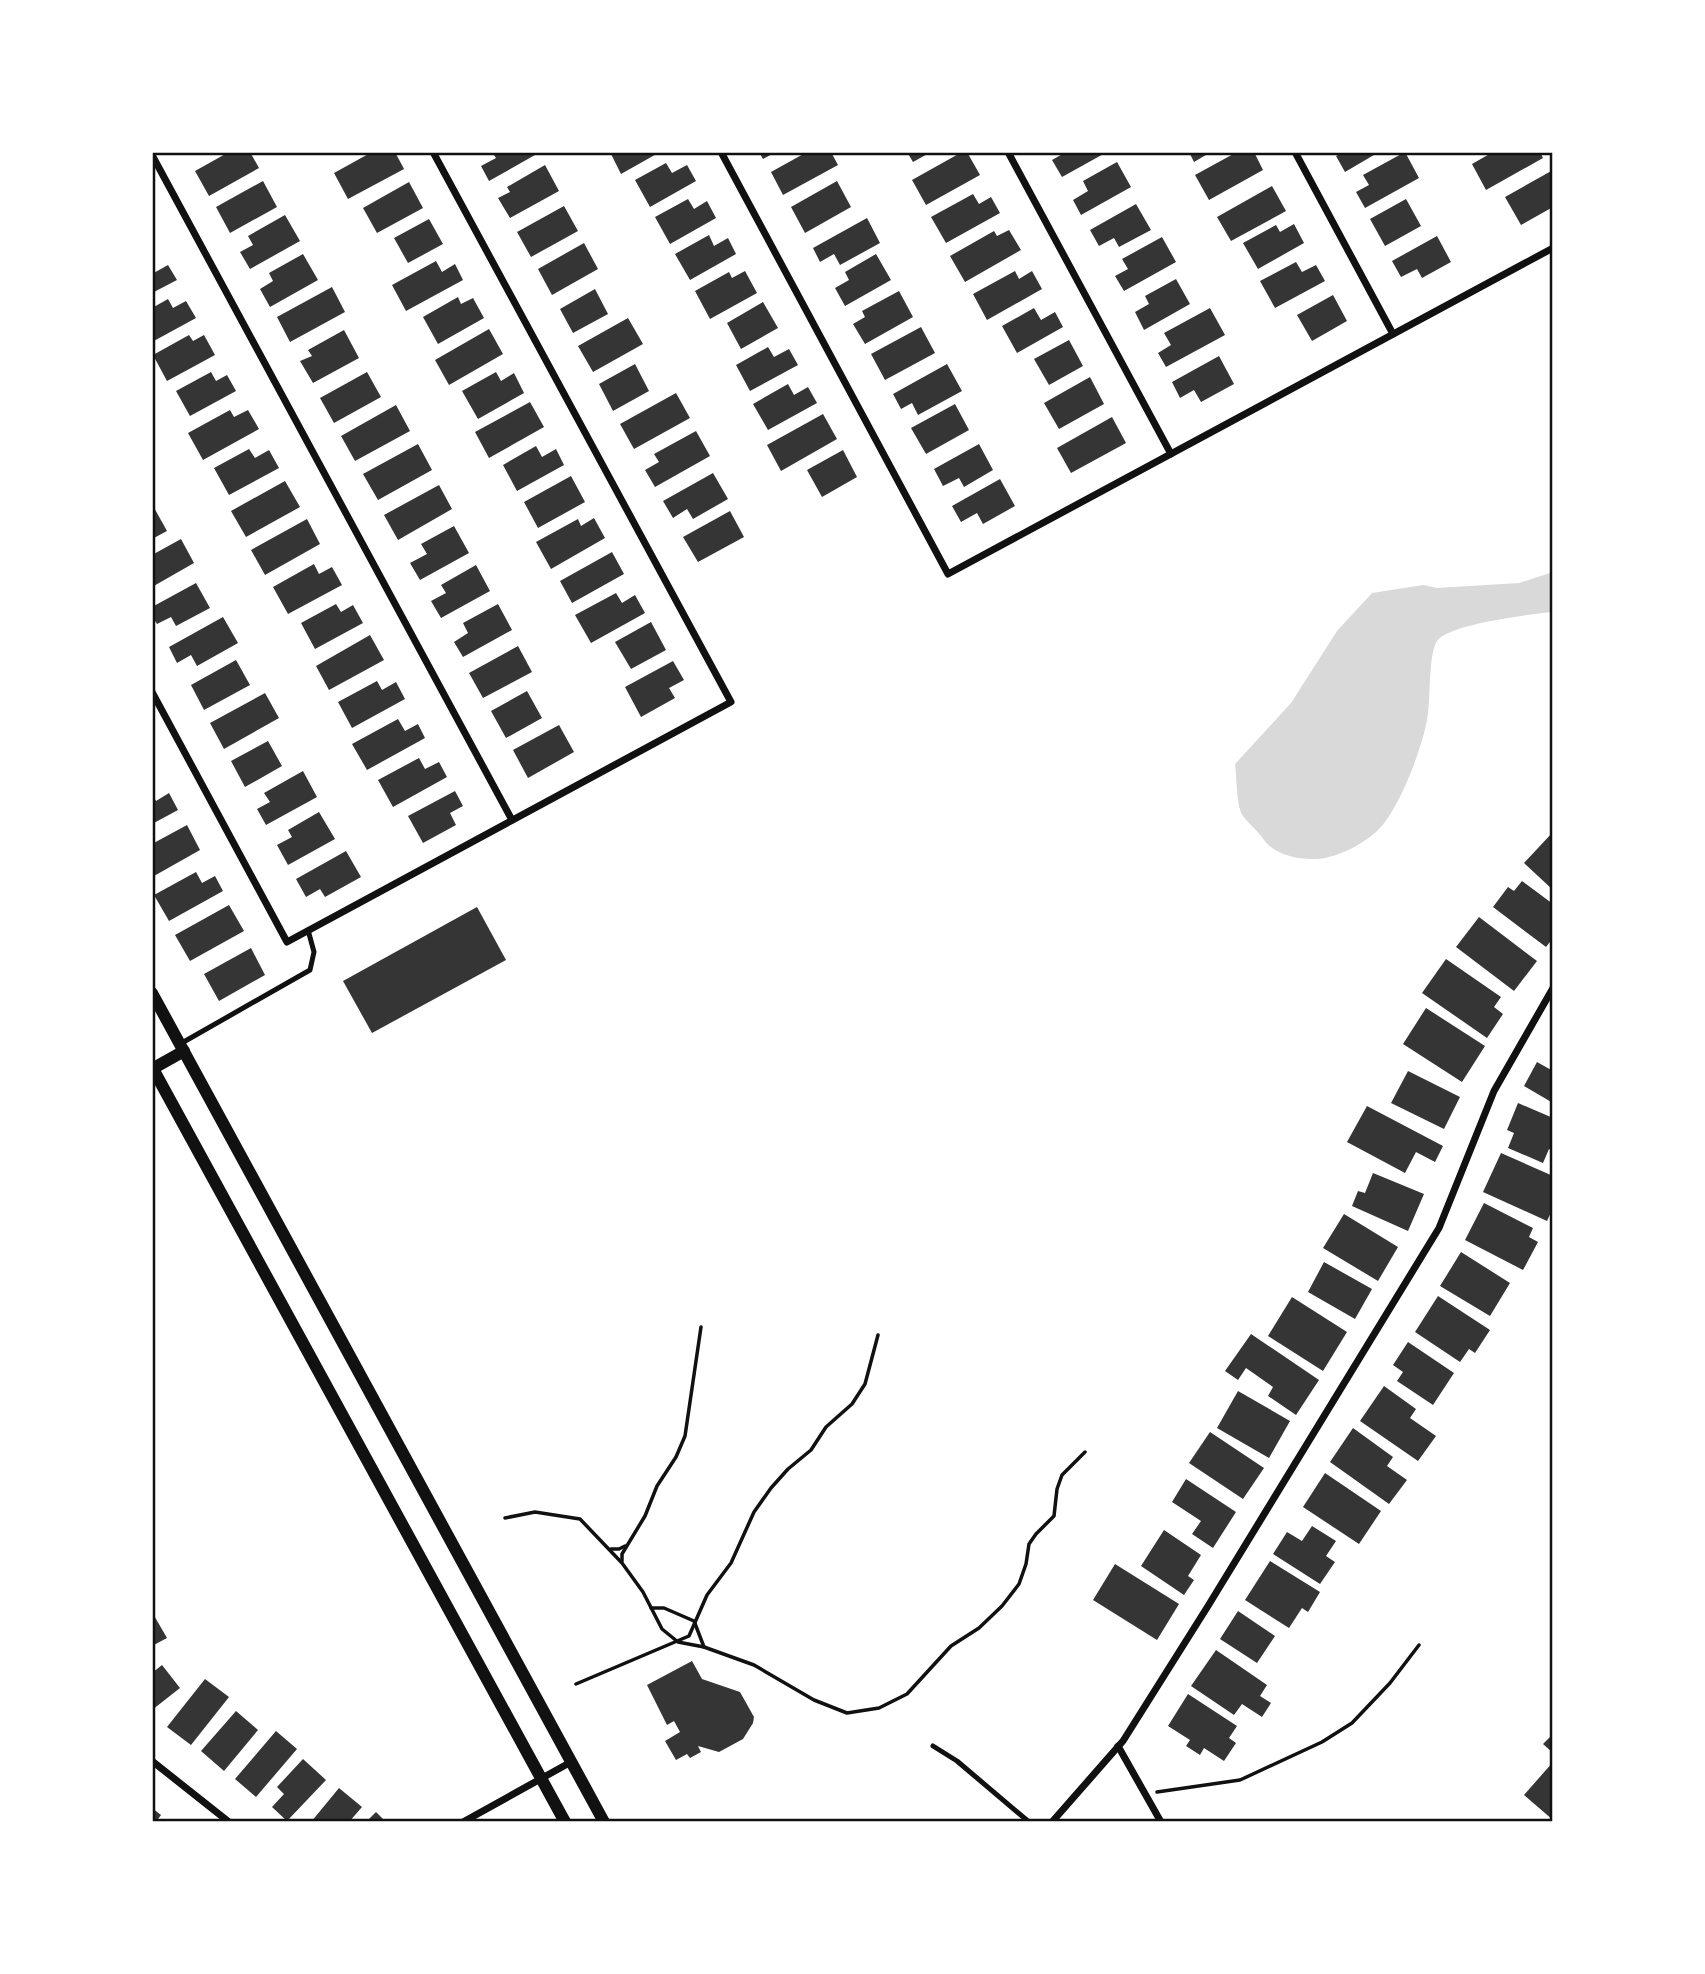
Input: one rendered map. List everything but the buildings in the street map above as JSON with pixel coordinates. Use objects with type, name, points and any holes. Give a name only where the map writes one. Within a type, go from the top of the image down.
[{"type":"street","points":[[152,692],[287,942],[731,702],[433,152]]},
{"type":"street","points":[[721,152],[948,574],[1553,248]]},
{"type":"street","points":[[1008,152],[1171,454]]},
{"type":"street","points":[[1295,152],[1393,334]]},
{"type":"street","points":[[152,155],[512,820]]},
{"type":"street","points":[[1052,1822],[1118,1746],[1208,1606],[1439,1228],[1494,1091],[1553,988]]},
{"type":"street","points":[[152,993],[604,1822]]},
{"type":"street","points":[[182,1048],[153,1068],[565,1822]]},
{"type":"street","points":[[1118,1746],[1161,1822]]},
{"type":"street","points":[[152,1761],[229,1822]]},
{"type":"street","points":[[463,1822],[571,1762]]},
{"type":"lane","points":[[182,1048],[310,970],[314,952],[309,930]]},
{"type":"lane","points":[[933,1746],[957,1761],[1029,1822]]},
{"type":"path","points":[[622,1563],[626,1545],[645,1516],[657,1486],[676,1457],[685,1436],[701,1327]]},
{"type":"path","points":[[576,1684],[689,1636],[707,1595],[731,1563],[754,1512],[788,1469],[811,1450],[826,1427],[852,1404],[865,1384],[878,1335]]},
{"type":"path","points":[[505,1518],[535,1512],[580,1519],[611,1549],[643,1592],[662,1629],[678,1642],[704,1647],[754,1665],[814,1700],[846,1713],[879,1708],[907,1694],[951,1646],[978,1628],[1002,1606],[1019,1584],[1029,1544],[1054,1516],[1057,1489],[1062,1475],[1084,1451]]},
{"type":"path","points":[[611,1549],[626,1545]]},
{"type":"path","points":[[651,1608],[664,1608],[694,1621],[704,1647]]},
{"type":"path","points":[[1146,1794],[1240,1780],[1322,1742],[1352,1723],[1390,1683],[1419,1645]]},
{"type":"shaded area","points":[[1553,572],[1553,612],[1473,625],[1444,635],[1437,641],[1432,656],[1427,720],[1416,759],[1391,812],[1372,836],[1335,855],[1302,859],[1287,856],[1274,849],[1243,816],[1238,799],[1235,764],[1291,703],[1337,631],[1372,593],[1423,585],[1437,588],[1519,583]]}]
